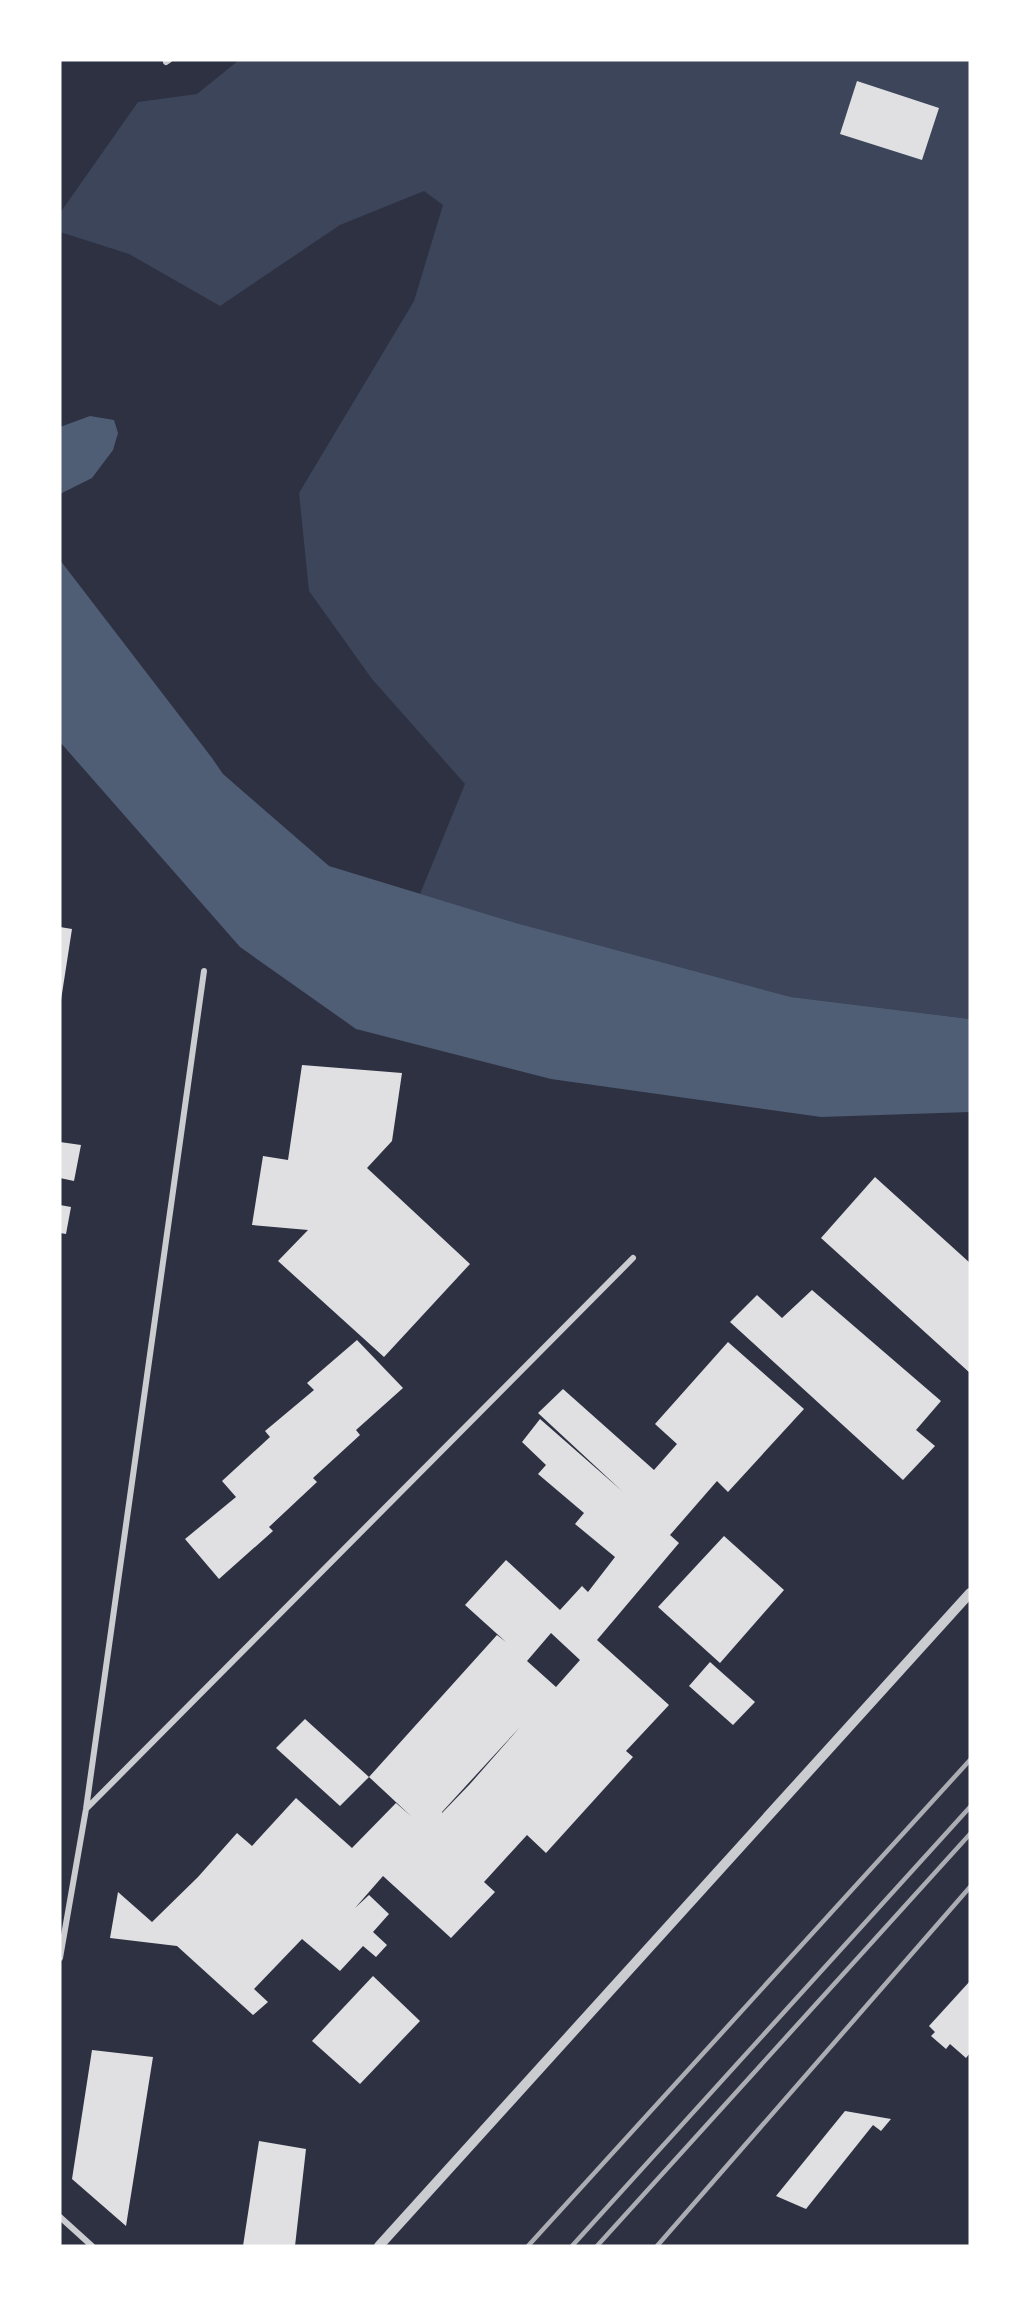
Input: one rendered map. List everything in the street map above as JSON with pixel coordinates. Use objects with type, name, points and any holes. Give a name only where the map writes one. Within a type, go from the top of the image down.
[{"type":"street","points":[[60,1958],[86,1809],[204,971]]},
{"type":"street","points":[[86,1809],[633,1258]]},
{"type":"street","points":[[379,2246],[970,1593]]},
{"type":"street","points":[[60,2217],[92,2246]]},
{"type":"shaded area","points":[[239,60],[970,60],[970,1019],[791,997],[516,923],[420,894],[465,784],[372,679],[309,591],[299,493],[414,301],[443,205],[424,191],[340,225],[220,306],[129,254],[60,232],[60,213],[138,102],[197,94]]},
{"type":"shaded area","points":[[90,416],[114,420],[118,433],[113,450],[92,478],[60,494],[60,427]]},
{"type":"shaded area","points":[[60,560],[223,774],[329,866],[516,923],[791,997],[970,1019],[970,1112],[821,1117],[551,1079],[356,1029],[240,947],[60,742]]},
{"type":"building","points":[[857,81],[939,108],[922,160],[840,134]]},
{"type":"building","points":[[60,927],[72,929],[61,1000],[60,1000]]},
{"type":"building","points":[[302,1065],[402,1073],[392,1141],[367,1168],[470,1264],[384,1357],[278,1261],[308,1230],[252,1225],[263,1156],[288,1160]]},
{"type":"building","points":[[60,1142],[81,1145],[74,1181],[60,1178]]},
{"type":"building","points":[[875,1177],[970,1263],[970,1373],[821,1238]]},
{"type":"building","points":[[60,1205],[71,1207],[66,1234],[60,1233]]},
{"type":"building","points":[[812,1290],[941,1401],[916,1430],[935,1446],[903,1480],[730,1322],[757,1295],[782,1318]]},
{"type":"building","points":[[357,1340],[403,1388],[356,1430],[360,1435],[313,1478],[317,1482],[269,1527],[273,1531],[219,1579],[185,1539],[236,1497],[222,1481],[270,1437],[265,1431],[314,1390],[307,1383]]},
{"type":"building","points":[[728,1342],[804,1409],[728,1492],[717,1481],[670,1535],[679,1543],[597,1640],[669,1705],[626,1751],[633,1757],[546,1853],[527,1835],[484,1882],[495,1892],[451,1938],[383,1876],[355,1908],[369,1895],[389,1914],[373,1932],[387,1945],[376,1957],[363,1946],[340,1971],[302,1939],[254,1989],[268,2002],[253,2015],[177,1946],[110,1938],[118,1892],[152,1922],[198,1877],[237,1833],[252,1846],[296,1798],[352,1848],[396,1803],[412,1817],[369,1777],[497,1635],[506,1642],[465,1605],[506,1560],[560,1610],[582,1586],[588,1592],[615,1557],[575,1524],[584,1513],[538,1474],[546,1465],[522,1442],[540,1419],[622,1491],[538,1413],[563,1389],[654,1470],[677,1444],[655,1424]],"holes":[[[551,1633],[580,1660],[556,1687],[527,1661]],[[520,1727],[470,1784],[442,1813],[442,1812]]]},
{"type":"building","points":[[724,1536],[784,1590],[720,1663],[658,1607]]},
{"type":"building","points":[[710,1662],[755,1702],[733,1725],[689,1686]]},
{"type":"building","points":[[305,1719],[369,1777],[340,1806],[276,1748]]},
{"type":"building","points":[[373,1976],[420,2021],[360,2084],[312,2041]]},
{"type":"building","points":[[970,1981],[970,2053],[966,2058],[950,2044],[946,2049],[931,2036],[935,2032],[929,2026]]},
{"type":"building","points":[[92,2050],[153,2057],[126,2226],[72,2179]]},
{"type":"building","points":[[845,2111],[891,2119],[881,2131],[873,2125],[806,2209],[776,2196]]},
{"type":"building","points":[[259,2141],[306,2149],[295,2246],[243,2246]]},
{"type":"railway","points":[[528,2246],[970,1760]]},
{"type":"railway","points":[[572,2246],[970,1807]]},
{"type":"railway","points":[[597,2246],[970,1834]]},
{"type":"railway","points":[[657,2246],[970,1887]]}]
